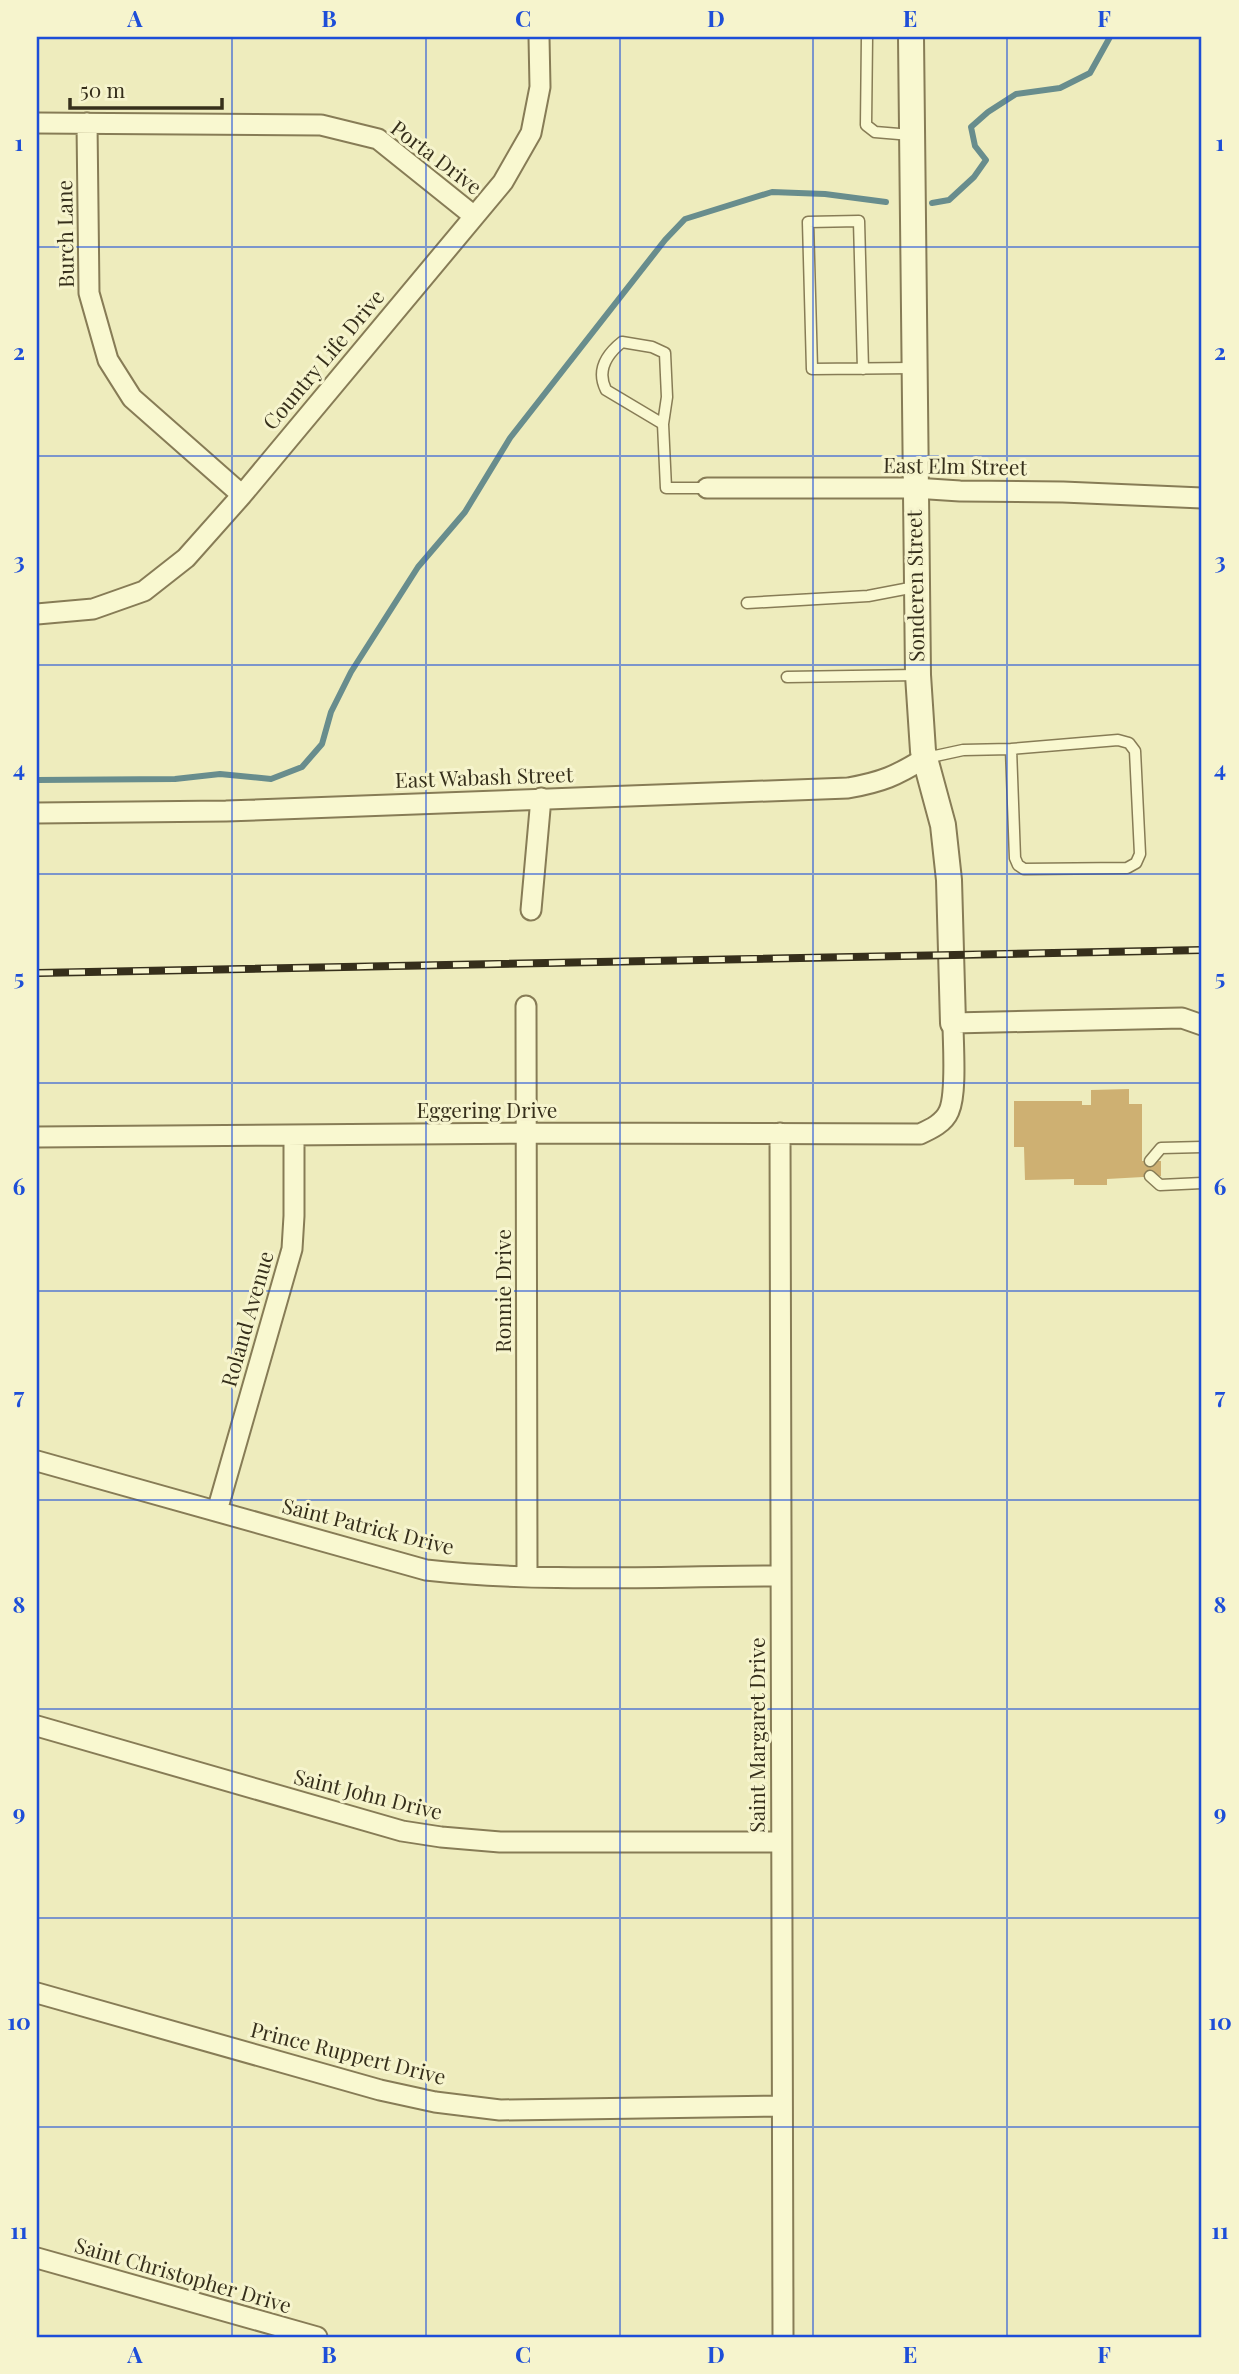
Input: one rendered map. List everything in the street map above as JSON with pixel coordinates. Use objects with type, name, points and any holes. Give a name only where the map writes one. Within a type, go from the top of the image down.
[{"type":"street","name":"Country Life Drive","points":[[37,614],[93,609],[144,591],[186,558],[242,495],[503,182],[531,133],[540,87],[539,37]]},
{"type":"street","name":"Sonderen Street","points":[[911,37],[918,675],[925,758],[943,825],[949,880],[953,1023],[953,1097],[949,1112],[936,1127]]},
{"type":"street","name":"Porta Drive","points":[[37,123],[321,125],[378,139],[474,216]]},
{"type":"street","name":"Burch Lane","points":[[87,123],[89,293],[108,360],[132,398],[242,495]]},
{"type":"street","name":"East Elm Street","points":[[707,488],[914,488],[1202,498]]},
{"type":"street","name":"East Wabash Street","points":[[37,813],[226,811],[848,788],[880,783],[925,758]]},
{"type":"street","points":[[531,910],[541,798]]},
{"type":"street","name":"Ronnie Drive","points":[[526,1006],[527,1577]]},
{"type":"street","points":[[953,1023],[1181,1018],[1202,1025]]},
{"type":"street","name":"Eggering Drive","points":[[37,1137],[526,1133],[920,1134],[936,1127]]},
{"type":"street","name":"Saint Margaret Drive","points":[[780,1133],[783,2337]]},
{"type":"street","name":"Roland Avenue","points":[[218,1511],[292,1249],[295,1216],[294,1136]]},
{"type":"street","name":"Saint Patrick Drive","points":[[37,1461],[426,1570],[476,1576],[527,1577],[780,1576]]},
{"type":"street","name":"Saint John Drive","points":[[37,1726],[402,1831],[500,1842],[781,1842]]},
{"type":"street","name":"Prince Ruppert Drive","points":[[37,1993],[380,2090],[435,2102],[500,2110],[782,2106]]},
{"type":"street","name":"Saint Christopher Drive","points":[[37,2258],[317,2337]]},
{"type":"lane","points":[[867,37],[866,125],[875,132],[911,135]]},
{"type":"lane","points":[[863,369],[859,221],[808,222],[812,369],[863,369],[913,369]]},
{"type":"lane","points":[[663,424],[606,390],[601,381],[604,359],[622,342],[652,346],[665,354],[667,397],[663,424],[666,488],[707,488]]},
{"type":"lane","points":[[747,603],[850,598],[916,587]]},
{"type":"lane","points":[[787,677],[918,675]]},
{"type":"lane","points":[[925,758],[963,750],[1118,740],[1129,743],[1135,751],[1140,854],[1136,863],[1127,868],[1024,869],[1018,865],[1015,858],[1011,749]]},
{"type":"lane","points":[[1150,1161],[1161,1148],[1202,1147]]},
{"type":"lane","points":[[1150,1176],[1160,1185],[1202,1183]]},
{"type":"building","points":[[1129,1089],[1129,1104],[1142,1104],[1142,1161],[1161,1161],[1161,1176],[1107,1179],[1107,1185],[1074,1185],[1074,1179],[1025,1180],[1024,1147],[1014,1147],[1014,1101],[1082,1101],[1082,1105],[1091,1105],[1091,1090]]},
{"type":"waterway","points":[[932,203],[949,200],[974,177],[986,160],[975,146],[971,127],[1016,94],[1060,88],[1090,73],[1110,37]]},
{"type":"waterway","points":[[37,780],[175,779],[220,774],[271,779],[302,767],[322,744],[331,712],[351,672],[418,567],[465,512],[510,438],[665,240],[685,219],[772,192],[825,194],[886,202]]},
{"type":"railway","points":[[37,973],[1202,950]]}]
